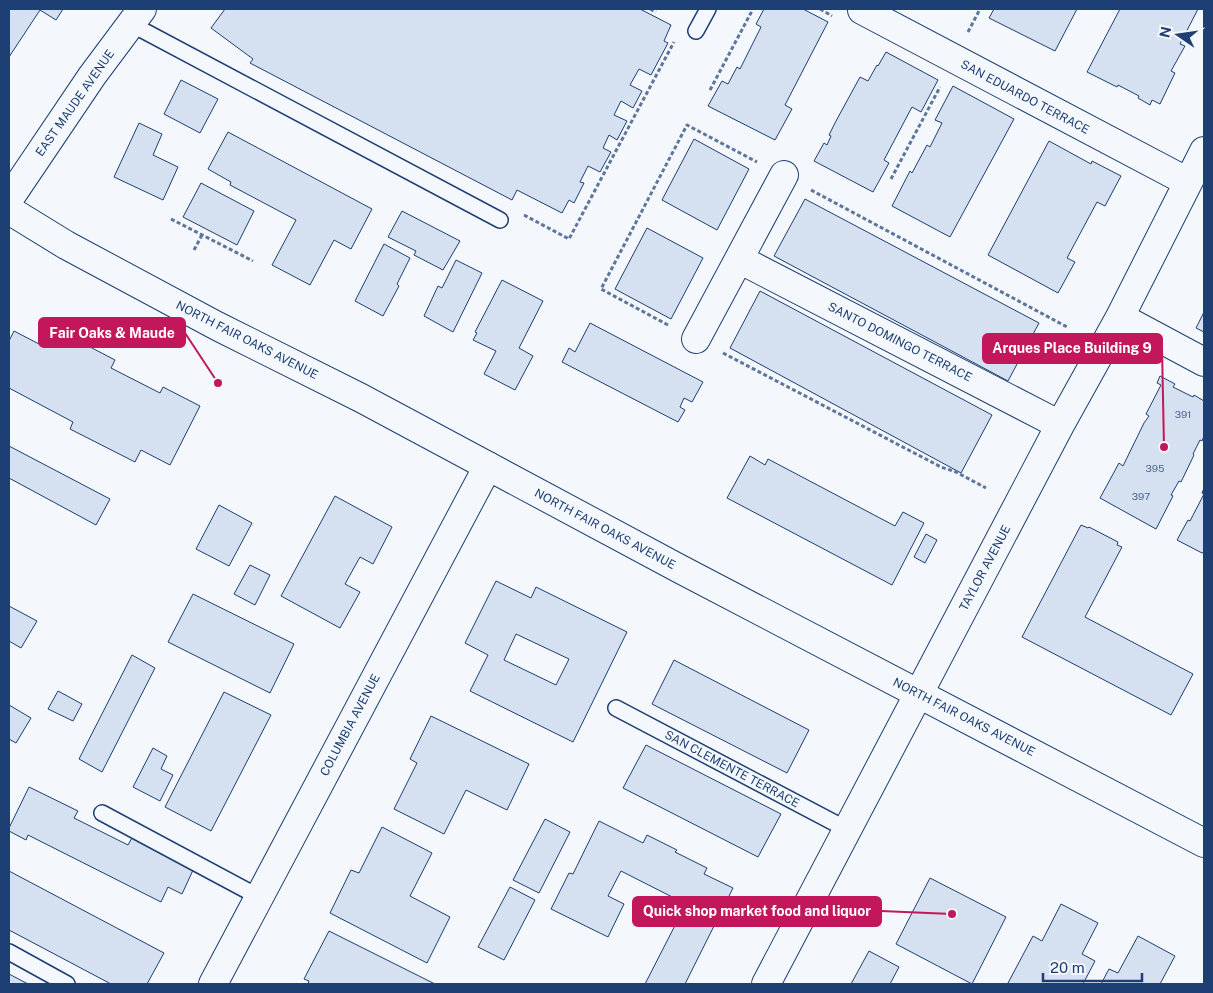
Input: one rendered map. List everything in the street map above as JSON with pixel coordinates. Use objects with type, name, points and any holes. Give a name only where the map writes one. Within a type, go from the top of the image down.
[{"type":"street","name":"SAN EDUARDO TERRACE","points":[[849,14],[954,59],[1188,182]]},
{"type":"street","name":"EAST MAUDE AVENUE","points":[[9,199],[92,76],[136,16]]},
{"type":"street","name":"TAYLOR AVENUE","points":[[766,984],[1060,426],[1120,317],[1204,152]]},
{"type":"street","points":[[696,339],[784,175]]},
{"type":"street","name":"NORTH FAIR OAKS AVENUE","points":[[9,210],[66,245],[147,288],[1204,843]]},
{"type":"street","name":"SANTO DOMINGO TERRACE","points":[[739,259],[1060,426]]},
{"type":"street","points":[[1120,317],[1204,362]]},
{"type":"street","name":"COLUMBIA AVENUE","points":[[213,984],[488,466]]},
{"type":"lane","points":[[696,31],[708,9]]},
{"type":"lane","points":[[136,16],[500,220]]},
{"type":"lane","name":"SAN CLEMENTE TERRACE","points":[[616,708],[848,830]]},
{"type":"lane","points":[[102,813],[259,897]]},
{"type":"lane","points":[[9,952],[67,984]]},
{"type":"path","points":[[650,9],[656,12]]},
{"type":"path","points":[[710,90],[753,9]]},
{"type":"path","points":[[820,9],[849,14]]},
{"type":"path","points":[[891,179],[980,9]]},
{"type":"path","points":[[517,211],[569,239],[674,41]]},
{"type":"path","points":[[172,219],[253,261]]},
{"type":"path","points":[[194,250],[202,235]]},
{"type":"building","points":[[9,9],[63,9],[56,20],[40,10],[9,57]]},
{"type":"building","points":[[225,9],[640,9],[671,25],[664,41],[668,43],[651,75],[639,69],[630,85],[642,91],[633,108],[621,101],[614,115],[627,121],[617,140],[609,135],[603,148],[611,152],[600,172],[588,166],[580,182],[584,183],[574,203],[569,200],[562,213],[517,190],[512,200],[250,63],[253,59],[211,28]]},
{"type":"building","points":[[764,9],[803,9],[828,22],[785,105],[792,109],[775,140],[708,106],[722,81],[728,84],[737,67],[740,69],[761,27],[756,24]]},
{"type":"building","points":[[994,9],[1077,9],[1055,51],[989,18]]},
{"type":"building","points":[[1120,9],[1198,9],[1180,44],[1185,46],[1171,71],[1175,73],[1160,104],[1152,100],[1150,105],[1138,98],[1139,96],[1118,85],[1117,87],[1087,72]]},
{"type":"building","points":[[886,52],[938,80],[921,112],[912,107],[884,160],[889,163],[873,192],[814,161],[824,143],[827,145],[831,136],[829,135],[860,77],[868,81]]},
{"type":"building","points":[[181,80],[218,99],[200,133],[164,114]]},
{"type":"building","points":[[953,86],[1014,119],[950,237],[892,206],[910,171],[912,173],[927,145],[930,147],[942,123],[935,120]]},
{"type":"building","points":[[139,123],[162,134],[153,155],[178,167],[163,200],[114,177]]},
{"type":"building","points":[[228,132],[372,209],[351,249],[334,240],[310,285],[272,265],[296,220],[230,185],[231,182],[208,169]]},
{"type":"building","points":[[694,139],[749,169],[717,230],[662,200]]},
{"type":"building","points":[[1049,141],[1091,164],[1092,161],[1121,176],[1105,206],[1097,202],[1067,258],[1075,262],[1058,293],[988,255]]},
{"type":"building","points":[[201,183],[254,211],[237,245],[183,217]]},
{"type":"building","points":[[805,199],[1039,323],[1008,381],[774,256]]},
{"type":"building","points":[[402,211],[460,241],[443,270],[414,255],[416,251],[388,237]]},
{"type":"building","points":[[647,228],[703,258],[671,319],[615,289]]},
{"type":"building","points":[[384,244],[410,258],[397,284],[399,286],[383,316],[355,301]]},
{"type":"building","points":[[456,260],[482,273],[453,332],[424,316],[438,286],[442,288]]},
{"type":"building","points":[[502,280],[543,301],[519,348],[533,356],[515,390],[484,374],[496,351],[473,340],[477,333],[475,332]]},
{"type":"building","points":[[760,291],[992,415],[961,473],[730,348]]},
{"type":"building","points":[[1204,312],[1204,332],[1196,328]]},
{"type":"building","points":[[590,323],[703,382],[692,402],[684,398],[680,407],[685,410],[678,422],[562,362],[569,348],[575,352]]},
{"type":"building","points":[[48,325],[115,360],[111,368],[160,393],[163,387],[200,406],[170,465],[141,450],[135,462],[70,429],[73,422],[9,388],[9,341],[14,331],[39,344]]},
{"type":"building","points":[[1160,376],[1175,384],[1173,387],[1204,401],[1204,436],[1193,454],[1181,482],[1179,481],[1171,495],[1173,496],[1156,529],[1100,498],[1119,463],[1123,466],[1149,416],[1146,414],[1161,385],[1157,383]]},
{"type":"building","points":[[9,446],[110,499],[96,525],[9,478]]},
{"type":"building","points":[[750,456],[765,465],[768,459],[895,526],[903,512],[924,523],[892,585],[727,498]]},
{"type":"building","points":[[1204,494],[1204,552],[1202,553],[1177,540],[1188,520],[1190,521]]},
{"type":"building","points":[[335,496],[392,527],[373,564],[360,557],[345,584],[360,592],[340,628],[281,596]]},
{"type":"building","points":[[219,505],[252,523],[229,566],[196,549]]},
{"type":"building","points":[[1081,525],[1089,527],[1118,542],[1117,545],[1122,547],[1085,617],[1193,674],[1171,715],[1022,637]]},
{"type":"building","points":[[926,534],[937,540],[925,563],[914,557]]},
{"type":"building","points":[[250,565],[270,575],[255,605],[234,594]]},
{"type":"building","points":[[496,581],[531,598],[536,587],[627,632],[573,742],[470,691],[488,655],[465,643]],"holes":[[[516,634],[569,659],[556,685],[504,660]]]},
{"type":"building","points":[[193,594],[294,644],[270,693],[168,642]]},
{"type":"building","points":[[9,606],[37,621],[21,648],[9,641]]},
{"type":"building","points":[[132,655],[155,668],[102,772],[79,759]]},
{"type":"building","points":[[674,660],[809,730],[787,773],[652,704]]},
{"type":"building","points":[[58,691],[82,704],[73,721],[48,709]]},
{"type":"building","points":[[224,692],[271,715],[211,831],[165,807]]},
{"type":"building","points":[[9,705],[31,718],[16,743],[9,739]]},
{"type":"building","points":[[431,716],[529,764],[507,810],[466,790],[444,834],[394,809],[417,763],[410,759]]},
{"type":"building","points":[[646,745],[781,814],[758,857],[623,788]]},
{"type":"building","points":[[153,748],[167,756],[161,769],[173,775],[160,801],[133,787]]},
{"type":"building","points":[[29,787],[78,811],[74,818],[128,845],[133,836],[194,868],[182,894],[168,887],[161,902],[28,835],[26,840],[9,831]]},
{"type":"building","points":[[545,819],[570,832],[539,893],[513,880]]},
{"type":"building","points":[[599,821],[643,843],[647,835],[677,850],[675,852],[707,868],[704,874],[733,888],[685,984],[645,984],[686,904],[621,871],[608,896],[624,904],[608,937],[551,909],[569,873],[573,874]]},
{"type":"building","points":[[382,827],[432,853],[410,896],[450,917],[427,963],[330,913],[351,870],[359,873]]},
{"type":"building","points":[[9,871],[164,953],[147,984],[111,984],[9,930]]},
{"type":"building","points":[[930,878],[1006,917],[972,984],[896,944]]},
{"type":"building","points":[[510,887],[535,900],[504,960],[478,947]]},
{"type":"building","points":[[1061,904],[1098,923],[1082,954],[1095,961],[1083,984],[1008,983],[1033,936],[1042,941]]},
{"type":"building","points":[[329,931],[435,984],[308,984],[309,981],[304,979]]},
{"type":"building","points":[[1138,936],[1175,956],[1160,984],[1101,984],[1109,969],[1118,973]]},
{"type":"building","points":[[869,951],[899,967],[890,984],[851,984]]},
{"type":"building","points":[[9,974],[28,984],[9,984]]},
{"type":"place","name":"Fair Oaks & Maude","points":[[218,383]]},
{"type":"place","name":"Arques Place Building 9","points":[[1164,447]]},
{"type":"place","name":"Quick shop market food and liquor","points":[[952,914]]}]
